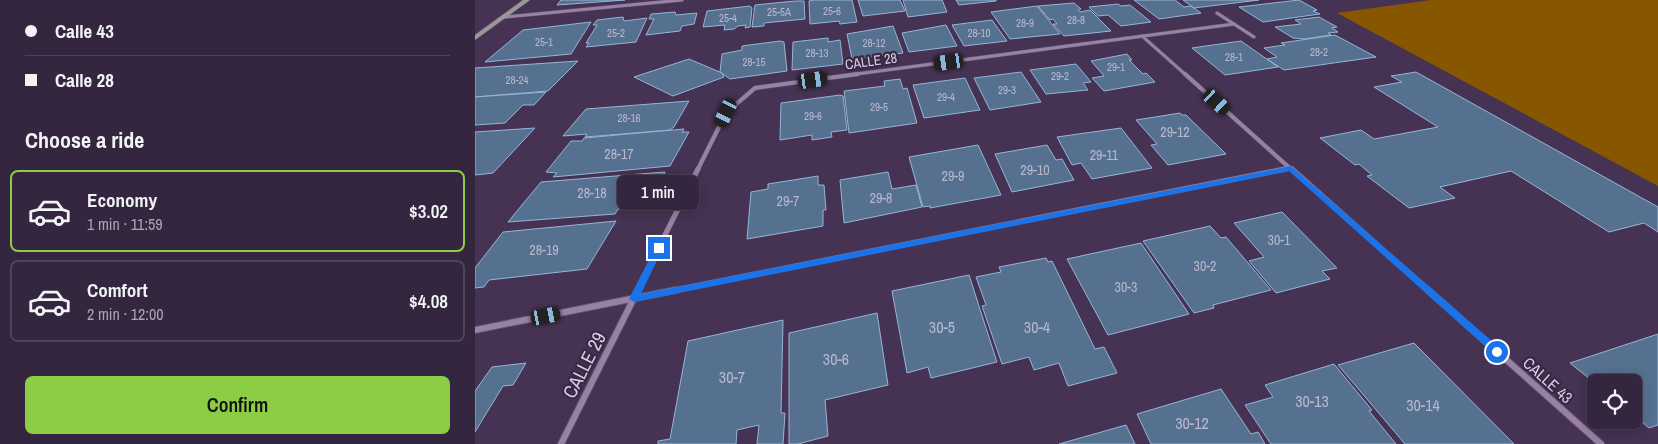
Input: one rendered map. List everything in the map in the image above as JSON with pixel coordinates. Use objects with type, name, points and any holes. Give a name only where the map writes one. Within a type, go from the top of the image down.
[{"type":"street","points":[[475,38],[527,0]]},
{"type":"street","points":[[505,17],[682,0]]},
{"type":"street","points":[[1217,13],[1254,36]]},
{"type":"street","name":"CALLE 28","points":[[634,299],[726,113],[755,88],[1234,24]]},
{"type":"street","name":"CALLE 43","points":[[1142,36],[1601,444]]},
{"type":"street","points":[[475,330],[1291,168]]},
{"type":"street","name":"CALLE 29","points":[[561,444],[634,299]]},
{"type":"shaded area","points":[[1431,0],[1658,0],[1658,186],[1337,13]]},
{"type":"building","points":[[561,0],[625,0],[557,5]]},
{"type":"building","points":[[852,0],[857,22],[840,24],[839,21],[810,24],[809,1]]},
{"type":"building","points":[[858,0],[900,0],[905,11],[863,16]]},
{"type":"building","points":[[903,0],[942,0],[947,12],[908,17]]},
{"type":"building","points":[[956,0],[996,0],[996,1],[959,5]]},
{"type":"building","points":[[1134,0],[1175,0],[1184,7],[1191,6],[1201,13],[1159,19]]},
{"type":"building","points":[[1183,0],[1259,0],[1194,8]]},
{"type":"building","points":[[1299,0],[1317,10],[1313,11],[1320,14],[1263,22],[1239,7]]},
{"type":"building","points":[[804,1],[805,19],[764,23],[764,26],[752,27],[755,5]]},
{"type":"building","points":[[1074,3],[1081,9],[1078,10],[1080,12],[1090,10],[1111,31],[1064,36],[1053,24],[1057,24],[1053,19],[1050,20],[1038,6]]},
{"type":"building","points":[[1118,4],[1121,6],[1130,5],[1151,22],[1121,26],[1108,15],[1098,16],[1089,7]]},
{"type":"building","points":[[750,6],[752,8],[750,27],[745,28],[746,25],[724,30],[725,25],[703,27],[707,11]]},
{"type":"building","points":[[1037,6],[1060,34],[1010,39],[991,12]]},
{"type":"building","points":[[675,12],[676,15],[697,13],[694,24],[682,26],[680,31],[646,35],[654,19],[649,19],[651,14]]},
{"type":"building","points":[[623,17],[624,21],[647,18],[636,42],[586,47],[589,43],[586,43],[597,25],[593,25],[597,20]]},
{"type":"building","points":[[1319,17],[1337,27],[1332,28],[1338,32],[1328,33],[1331,35],[1304,39],[1293,38],[1275,27],[1301,24],[1295,20]]},
{"type":"building","points":[[992,20],[1007,41],[964,46],[952,25]]},
{"type":"building","points":[[591,22],[571,54],[485,62],[523,30]]},
{"type":"building","points":[[946,25],[957,46],[909,52],[902,33]]},
{"type":"building","points":[[893,26],[903,53],[852,59],[847,34]]},
{"type":"building","points":[[1335,35],[1376,57],[1284,70],[1267,59],[1277,57],[1264,48],[1285,45],[1281,43]]},
{"type":"building","points":[[828,38],[828,42],[840,40],[843,64],[792,70],[793,42]]},
{"type":"building","points":[[1241,41],[1278,67],[1225,75],[1192,48]]},
{"type":"building","points":[[784,42],[787,71],[730,79],[720,72],[722,54],[742,50],[742,46]]},
{"type":"building","points":[[1127,54],[1132,60],[1129,60],[1143,74],[1146,73],[1155,82],[1104,91],[1092,78],[1104,76],[1091,61]]},
{"type":"building","points":[[689,59],[722,73],[724,77],[673,96],[634,77]]},
{"type":"building","points":[[578,61],[548,91],[475,97],[475,68]]},
{"type":"building","points":[[1076,64],[1091,82],[1083,83],[1088,90],[1046,94],[1030,70]]},
{"type":"building","points":[[1021,72],[1041,102],[990,110],[974,78]]},
{"type":"building","points":[[1416,72],[1658,207],[1658,232],[1644,223],[1609,232],[1511,171],[1440,187],[1455,198],[1409,208],[1367,176],[1372,175],[1359,164],[1355,165],[1320,138],[1361,130],[1374,139],[1438,127],[1374,87],[1402,82],[1391,76]]},
{"type":"building","points":[[965,78],[980,110],[924,118],[913,85]]},
{"type":"building","points":[[900,79],[903,89],[907,88],[917,123],[849,133],[844,91],[885,86],[884,81]]},
{"type":"building","points":[[546,92],[534,105],[523,105],[505,123],[475,125],[475,97]]},
{"type":"building","points":[[843,96],[847,130],[831,132],[832,137],[812,140],[812,135],[780,140],[781,103]]},
{"type":"building","points":[[689,101],[674,127],[670,130],[585,137],[587,134],[563,136],[586,109]]},
{"type":"building","points":[[1180,113],[1186,115],[1226,154],[1168,165],[1151,145],[1157,144],[1136,120]]},
{"type":"building","points":[[535,128],[493,173],[475,175],[475,132]]},
{"type":"building","points":[[1121,128],[1152,168],[1092,179],[1081,163],[1072,165],[1057,137]]},
{"type":"building","points":[[684,129],[682,132],[689,132],[670,166],[553,177],[557,173],[546,172],[571,141],[582,141],[584,138]]},
{"type":"building","points":[[978,145],[1001,195],[930,208],[930,206],[923,207],[909,157]]},
{"type":"building","points":[[1047,145],[1056,160],[1062,159],[1074,180],[1012,192],[995,154]]},
{"type":"building","points":[[665,172],[647,204],[640,207],[618,209],[615,214],[508,222],[541,182]]},
{"type":"building","points":[[888,172],[892,189],[916,185],[922,207],[844,223],[840,180]]},
{"type":"building","points":[[818,176],[818,185],[824,185],[826,210],[823,210],[823,226],[747,239],[751,192],[768,189],[768,184]]},
{"type":"building","points":[[1282,212],[1337,268],[1322,271],[1330,279],[1276,293],[1249,261],[1264,257],[1234,223]]},
{"type":"building","points":[[616,221],[587,269],[489,280],[484,287],[475,288],[475,268],[503,232]]},
{"type":"building","points":[[1210,226],[1221,238],[1226,237],[1271,290],[1213,305],[1214,308],[1194,313],[1143,241]]},
{"type":"building","points":[[1141,243],[1189,314],[1108,335],[1067,259]]},
{"type":"building","points":[[1046,258],[1048,262],[1052,261],[1095,349],[1104,347],[1117,373],[1068,386],[1059,363],[1034,370],[1029,357],[1002,364],[982,306],[986,305],[976,277],[1001,272],[999,267]]},
{"type":"building","points":[[969,275],[997,362],[931,378],[928,367],[907,373],[892,291]]},
{"type":"building","points":[[877,313],[888,385],[825,400],[828,436],[798,444],[789,444],[789,333]]},
{"type":"building","points":[[783,320],[781,413],[785,413],[783,444],[757,444],[759,425],[737,430],[736,444],[658,444],[658,441],[670,439],[688,341]]},
{"type":"building","points":[[1658,334],[1658,425],[1649,428],[1642,422],[1642,374],[1587,374],[1587,377],[1570,363]]},
{"type":"building","points":[[1414,343],[1514,444],[1405,444],[1338,365]]},
{"type":"building","points":[[526,363],[513,385],[503,386],[475,432],[475,391],[492,367]]},
{"type":"building","points":[[1334,364],[1372,410],[1369,411],[1396,444],[1271,444],[1245,405],[1273,397],[1265,385]]},
{"type":"building","points":[[1221,389],[1251,434],[1258,432],[1265,444],[1151,444],[1137,414]]},
{"type":"building","points":[[1126,425],[1135,444],[1059,444]]},
{"type":"route","points":[[659,248],[634,299],[1291,168],[1497,352]]}]
